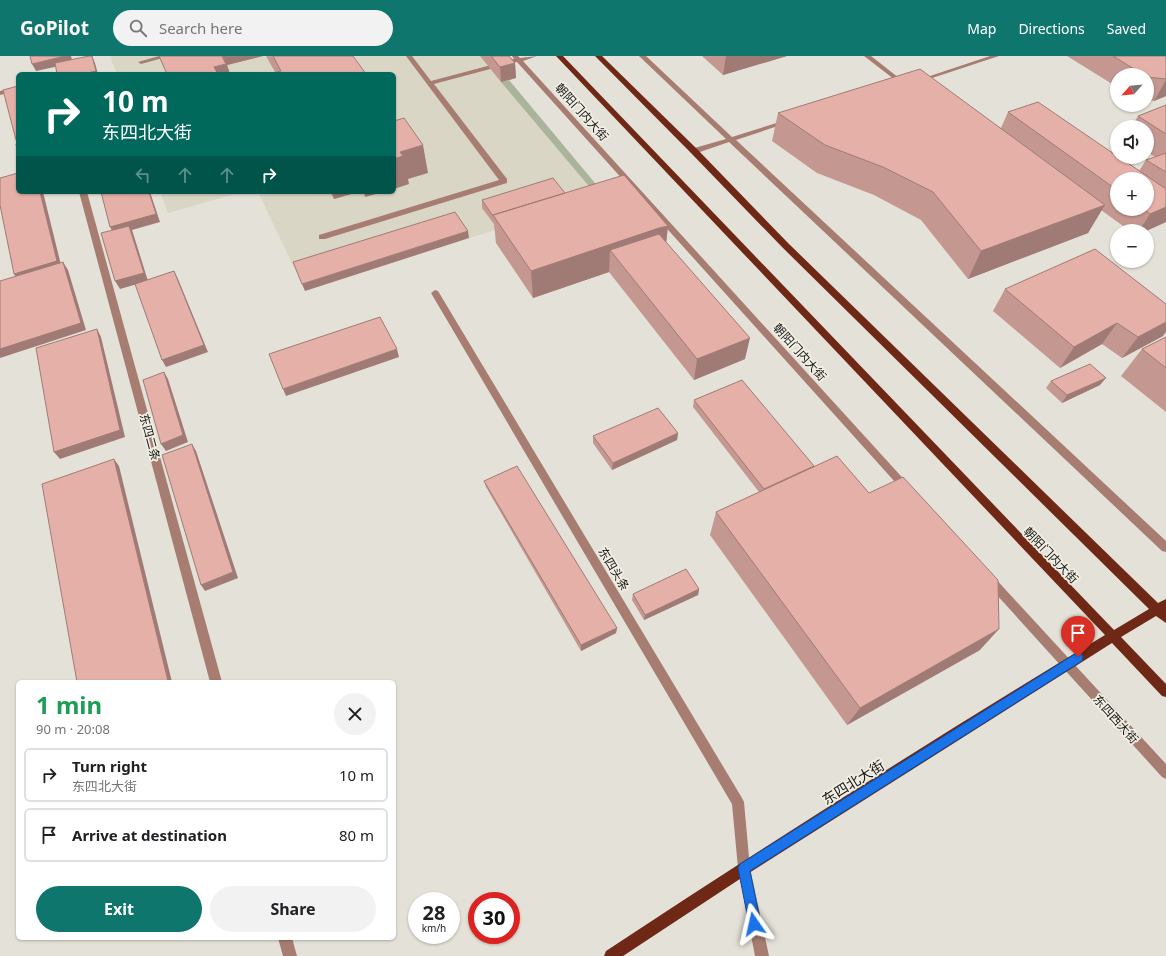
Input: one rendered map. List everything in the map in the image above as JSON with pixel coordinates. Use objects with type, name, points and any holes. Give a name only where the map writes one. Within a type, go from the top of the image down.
[{"type":"main road","name":"朝阳门内大街","points":[[559,56],[1112,636]]},
{"type":"main road","points":[[598,56],[694,151],[790,250],[1161,607],[1166,618]]},
{"type":"main road","name":"东四北大街","points":[[612,956],[671,915],[744,868],[1066,664],[1161,607]]},
{"type":"main road","points":[[1112,636],[1166,692]]},
{"type":"street","points":[[141,62],[167,56]]},
{"type":"street","points":[[322,237],[504,181],[409,56]]},
{"type":"street","points":[[430,83],[517,58],[534,56]]},
{"type":"street","points":[[642,56],[1166,548]]},
{"type":"street","points":[[867,56],[905,85]]},
{"type":"street","points":[[897,87],[996,56]]},
{"type":"street","name":"朝阳门内大街","points":[[517,58],[914,496]]},
{"type":"street","points":[[0,94],[16,90]]},
{"type":"street","points":[[694,151],[799,118]]},
{"type":"street","name":"东四二条","points":[[84,194],[215,680]]},
{"type":"street","name":"东四头条","points":[[435,293],[738,802],[744,868],[762,956]]},
{"type":"street","points":[[983,572],[1066,664]]},
{"type":"street","name":"东四西大街","points":[[1066,664],[1166,774]]},
{"type":"street","points":[[286,940],[290,956]]},
{"type":"shaded area","points":[[480,56],[598,197],[305,291],[259,194],[396,194],[396,72],[116,72],[110,57]]},
{"type":"shaded area","points":[[161,194],[235,194],[168,213]]},
{"type":"green space","points":[[509,80],[605,195],[598,197],[501,82]]},
{"type":"building","points":[[30,56],[65,56],[32,64]]},
{"type":"building","points":[[92,56],[96,71],[57,72],[55,63]]},
{"type":"building","points":[[159,56],[222,56],[226,64],[214,67],[217,72],[166,72]]},
{"type":"building","points":[[273,56],[353,56],[365,72],[277,72],[281,71]]},
{"type":"building","points":[[491,56],[509,56],[515,63],[500,67]]},
{"type":"building","points":[[1113,56],[1166,56],[1166,79],[1154,78],[1154,68],[1133,68]]},
{"type":"building","points":[[920,69],[1105,205],[981,251],[933,192],[883,167],[825,145],[778,113]]},
{"type":"building","points":[[16,87],[16,140],[3,90]]},
{"type":"building","points":[[1038,102],[1110,151],[1110,164],[1129,164],[1141,172],[1110,172],[1110,185],[1008,112]]},
{"type":"building","points":[[1166,105],[1166,134],[1154,126],[1154,120],[1144,120],[1138,116],[1148,112],[1154,112],[1154,110]]},
{"type":"building","points":[[404,118],[423,145],[400,152],[403,156],[396,158],[396,120]]},
{"type":"building","points":[[1166,153],[1166,172],[1153,164],[1154,164],[1154,157]]},
{"type":"building","points":[[16,174],[16,194],[40,194],[57,261],[14,274],[0,205],[0,178]]},
{"type":"building","points":[[624,175],[668,226],[531,271],[493,215]]},
{"type":"building","points":[[553,178],[565,193],[493,216],[482,200]]},
{"type":"building","points":[[1154,181],[1166,189],[1166,207],[1154,212]]},
{"type":"building","points":[[102,194],[150,194],[156,214],[110,227]]},
{"type":"building","points":[[455,212],[468,231],[302,284],[293,262]]},
{"type":"building","points":[[129,226],[144,273],[115,281],[101,233]]},
{"type":"building","points":[[659,234],[750,338],[697,359],[610,250]]},
{"type":"building","points":[[1095,249],[1110,261],[1110,268],[1120,268],[1166,304],[1166,322],[1138,337],[1117,323],[1074,347],[1005,289]]},
{"type":"building","points":[[63,262],[81,323],[0,349],[0,281]]},
{"type":"building","points":[[174,271],[204,345],[162,360],[135,284]]},
{"type":"building","points":[[380,317],[397,349],[283,389],[269,354]]},
{"type":"building","points":[[97,329],[120,430],[54,452],[36,348]]},
{"type":"building","points":[[1166,337],[1166,368],[1142,349]]},
{"type":"building","points":[[1090,364],[1106,378],[1067,395],[1051,381]]},
{"type":"building","points":[[164,372],[183,435],[161,444],[143,380]]},
{"type":"building","points":[[742,380],[814,466],[764,489],[694,400]]},
{"type":"building","points":[[658,408],[678,433],[613,463],[593,436]]},
{"type":"building","points":[[192,444],[233,572],[201,585],[162,455]]},
{"type":"building","points":[[837,456],[869,493],[903,477],[998,580],[999,629],[860,708],[716,512]]},
{"type":"building","points":[[114,459],[168,680],[77,680],[42,484]]},
{"type":"building","points":[[517,466],[617,628],[581,645],[484,481]]},
{"type":"building","points":[[686,569],[699,589],[645,615],[633,594]]},
{"type":"route","points":[[754,924],[744,868],[1078,657]]}]
